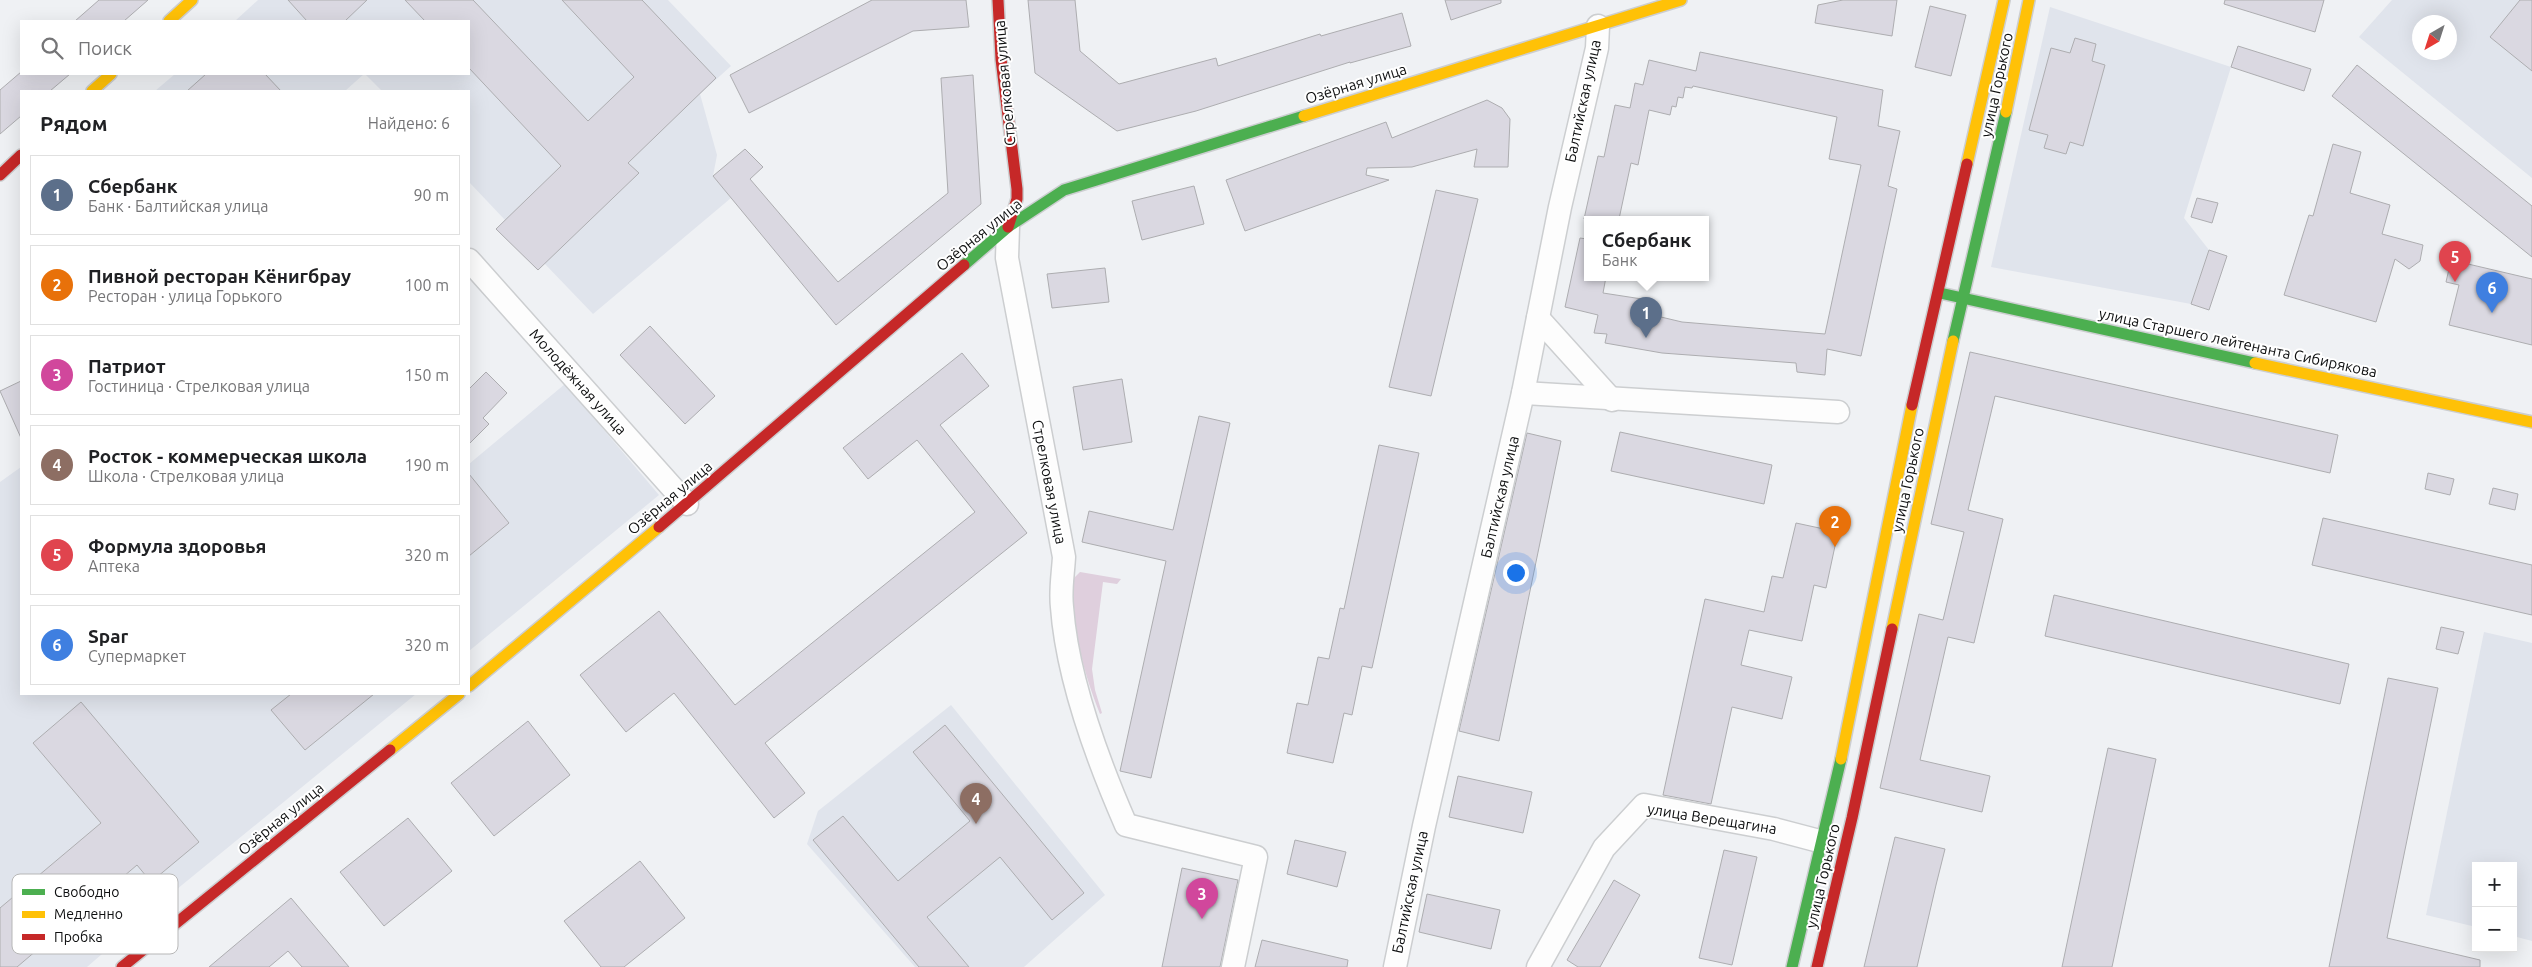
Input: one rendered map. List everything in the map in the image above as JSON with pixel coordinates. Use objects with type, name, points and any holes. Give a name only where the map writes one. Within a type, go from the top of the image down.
[{"type":"main road","points":[[170,20],[192,0]]},
{"type":"main road","name":"Стрелковая улица","points":[[998,0],[1001,59],[1017,189],[1017,199],[1008,226]]},
{"type":"main road","name":"Озёрная улица","points":[[470,685],[687,504],[1008,226],[1064,190],[1681,0]]},
{"type":"main road","name":"улица Горького","points":[[1792,967],[1823,842],[1862,662],[1906,434],[2004,0]]},
{"type":"main road","name":"улица Горького","points":[[1817,967],[1852,818],[2030,0]]},
{"type":"main road","points":[[93,90],[110,75]]},
{"type":"main road","points":[[0,175],[20,157]]},
{"type":"main road","name":"улица Старшего лейтенанта Сибирякова","points":[[1939,292],[2176,346],[2532,422]]},
{"type":"main road","name":"Озёрная улица","points":[[178,922],[458,695]]},
{"type":"main road","name":"Озёрная улица","points":[[122,967],[138,954]]},
{"type":"street","name":"Балтийская улица","points":[[1395,967],[1424,826],[1523,393],[1560,207],[1597,48],[1598,26]]},
{"type":"street","name":"Стрелковая улица","points":[[1008,226],[1007,258],[1064,557],[1062,606],[1068,651],[1092,736],[1126,825],[1256,857],[1234,967]]},
{"type":"street","name":"Молодёжная улица","points":[[470,261],[687,504]]},
{"type":"street","points":[[1538,318],[1612,400]]},
{"type":"street","points":[[1523,393],[1612,400],[1838,412]]},
{"type":"street","name":"улица Верещагина","points":[[1538,967],[1604,848],[1644,804],[1774,829],[1823,842]]},
{"type":"shaded area","points":[[258,0],[668,0],[731,66],[700,94],[717,155],[713,176],[731,198],[593,314],[544,263],[538,270],[496,229],[505,220],[470,183],[470,90],[381,90],[366,75],[470,75],[470,20],[236,20]]},
{"type":"shaded area","points":[[2392,0],[2532,0],[2532,178],[2359,37]]},
{"type":"shaded area","points":[[2050,7],[2231,67],[2184,218],[2209,250],[2191,304],[1991,267]]},
{"type":"shaded area","points":[[174,75],[363,75],[346,90],[156,90]]},
{"type":"shaded area","points":[[565,384],[659,495],[470,650],[470,555],[509,523],[475,482],[470,486],[470,463]]},
{"type":"shaded area","points":[[20,468],[20,695],[290,695],[271,710],[305,750],[373,695],[415,695],[178,888],[178,874],[161,874],[199,842],[81,703],[33,743],[101,823],[40,874],[12,874],[12,898],[0,908],[0,482]]},
{"type":"shaded area","points":[[1080,572],[1121,579],[1117,584],[1103,582],[1092,669],[1095,690],[1102,713],[1100,714],[1088,681],[1077,632],[1073,579]]},
{"type":"shaded area","points":[[2484,632],[2532,643],[2532,941],[2517,937],[2517,862],[2472,862],[2472,926],[2426,915]]},
{"type":"shaded area","points":[[951,705],[1105,895],[1024,967],[915,967],[807,844],[818,811]]},
{"type":"shaded area","points":[[137,865],[144,874],[126,874]]},
{"type":"shaded area","points":[[32,954],[102,954],[87,967],[17,967]]},
{"type":"building","points":[[99,0],[148,0],[125,20],[76,20]]},
{"type":"building","points":[[288,0],[367,0],[346,20],[306,20]]},
{"type":"building","points":[[405,0],[473,0],[588,121],[634,77],[562,0],[642,0],[716,78],[628,163],[639,173],[538,270],[496,229],[561,166],[470,69],[470,20],[424,20]]},
{"type":"building","points":[[872,0],[966,0],[969,27],[913,31],[749,113],[730,75]]},
{"type":"building","points":[[1028,0],[1075,0],[1080,51],[1119,84],[1216,58],[1218,66],[1320,34],[1321,36],[1402,13],[1411,46],[1350,62],[1196,111],[1117,131],[1035,73]]},
{"type":"building","points":[[1445,0],[1501,0],[1501,3],[1451,20]]},
{"type":"building","points":[[1843,0],[1897,0],[1892,36],[1815,23],[1818,5]]},
{"type":"building","points":[[2225,0],[2324,0],[2315,32],[2224,4]]},
{"type":"building","points":[[2520,0],[2532,0],[2532,71],[2490,37]]},
{"type":"building","points":[[1930,6],[1966,15],[1951,76],[1915,67]]},
{"type":"building","points":[[2075,38],[2096,44],[2092,61],[2105,65],[2083,146],[2070,142],[2066,154],[2044,148],[2048,135],[2029,130],[2051,48],[2070,53]]},
{"type":"building","points":[[2238,46],[2311,69],[2304,91],[2231,67]]},
{"type":"building","points":[[1700,52],[1883,90],[1878,126],[1900,131],[1888,186],[1897,189],[1861,356],[1827,349],[1825,375],[1797,372],[1796,363],[1662,353],[1605,343],[1607,334],[1594,333],[1598,315],[1565,307],[1580,238],[1584,239],[1584,281],[1605,281],[1603,293],[1642,299],[1640,312],[1682,322],[1825,334],[1861,165],[1829,159],[1837,117],[1693,86],[1692,88],[1685,87],[1683,98],[1678,97],[1676,107],[1672,106],[1670,115],[1649,110],[1638,165],[1631,163],[1620,216],[1585,216],[1598,156],[1604,157],[1615,105],[1630,108],[1635,83],[1643,85],[1649,60],[1696,71]]},
{"type":"building","points":[[2357,65],[2532,206],[2532,257],[2332,96]]},
{"type":"building","points":[[20,73],[20,75],[69,75],[51,90],[20,90],[20,117],[0,134],[0,90]]},
{"type":"building","points":[[205,75],[266,75],[280,90],[188,90]]},
{"type":"building","points":[[973,75],[981,204],[836,325],[713,176],[745,149],[763,167],[750,179],[838,282],[948,193],[941,78]]},
{"type":"building","points":[[1487,100],[1502,108],[1510,119],[1508,167],[1474,167],[1477,149],[1412,167],[1367,168],[1366,175],[1389,180],[1245,231],[1226,180],[1386,122],[1392,138]]},
{"type":"building","points":[[2333,144],[2361,152],[2350,193],[2390,205],[2382,234],[2423,245],[2420,261],[2409,269],[2395,259],[2376,322],[2284,295],[2309,215],[2313,216]]},
{"type":"building","points":[[1194,186],[1204,224],[1142,240],[1132,201]]},
{"type":"building","points":[[1436,190],[1478,199],[1431,396],[1389,387]]},
{"type":"building","points":[[2197,198],[2218,203],[2212,223],[2191,217]]},
{"type":"building","points":[[2209,250],[2227,256],[2209,310],[2191,304]]},
{"type":"building","points":[[2451,260],[2532,279],[2532,345],[2449,325],[2459,285],[2446,282]]},
{"type":"building","points":[[1105,268],[1109,302],[1052,308],[1047,274]]},
{"type":"building","points":[[650,326],[715,396],[685,424],[620,355]]},
{"type":"building","points":[[1970,352],[2338,435],[2330,473],[1995,396],[1968,510],[2003,519],[1974,643],[1948,637],[1920,760],[1990,776],[1982,812],[1880,788],[1919,614],[1943,620],[1964,532],[1931,524]]},
{"type":"building","points":[[962,353],[989,386],[940,425],[1027,533],[765,743],[805,793],[774,818],[674,693],[626,732],[580,675],[659,611],[735,705],[975,512],[917,440],[868,479],[843,448]]},
{"type":"building","points":[[486,372],[507,393],[483,418],[489,424],[470,443],[470,388]]},
{"type":"building","points":[[1122,379],[1132,442],[1083,450],[1073,387]]},
{"type":"building","points":[[20,381],[20,436],[0,391]]},
{"type":"building","points":[[1199,416],[1230,423],[1151,778],[1120,771],[1166,561],[1082,542],[1089,511],[1173,530]]},
{"type":"building","points":[[1620,432],[1772,465],[1764,504],[1611,471]]},
{"type":"building","points":[[1527,433],[1561,441],[1499,741],[1459,731]]},
{"type":"building","points":[[1379,445],[1419,453],[1372,668],[1362,666],[1352,715],[1344,713],[1333,763],[1287,753],[1297,703],[1308,705],[1318,657],[1329,659],[1340,608],[1344,609]]},
{"type":"building","points":[[2428,473],[2454,479],[2450,495],[2425,489]]},
{"type":"building","points":[[470,475],[509,523],[470,555]]},
{"type":"building","points":[[2493,488],[2518,494],[2515,510],[2489,504]]},
{"type":"building","points":[[2323,518],[2532,565],[2532,615],[2312,565]]},
{"type":"building","points":[[1796,523],[1838,532],[1826,588],[1814,585],[1802,641],[1749,630],[1741,665],[1792,677],[1782,719],[1732,707],[1711,804],[1663,795],[1705,599],[1764,612],[1772,576],[1783,578]]},
{"type":"building","points":[[2054,595],[2349,664],[2340,704],[2045,636]]},
{"type":"building","points":[[2441,627],[2464,632],[2458,654],[2436,649]]},
{"type":"building","points":[[2388,678],[2438,688],[2387,938],[2480,960],[2480,967],[2329,967]]},
{"type":"building","points":[[290,695],[373,695],[305,750],[271,710]]},
{"type":"building","points":[[81,702],[199,842],[161,874],[144,874],[137,865],[126,874],[40,874],[101,823],[33,743]]},
{"type":"building","points":[[528,721],[570,775],[494,836],[451,783]]},
{"type":"building","points":[[945,725],[1084,893],[1052,920],[1000,857],[927,917],[969,967],[919,967],[813,840],[843,816],[898,881],[970,821],[913,752]]},
{"type":"building","points":[[2108,748],[2156,759],[2112,967],[2062,967]]},
{"type":"building","points":[[1458,776],[1532,792],[1523,833],[1449,817]]},
{"type":"building","points":[[408,818],[452,871],[384,926],[340,872]]},
{"type":"building","points":[[1895,837],[1945,849],[1917,967],[1864,967]]},
{"type":"building","points":[[1295,840],[1346,852],[1337,887],[1287,874]]},
{"type":"building","points":[[1724,850],[1757,857],[1732,965],[1699,958]]},
{"type":"building","points":[[640,861],[685,918],[624,967],[601,967],[564,921]]},
{"type":"building","points":[[1182,868],[1238,880],[1220,967],[1162,967]]},
{"type":"building","points":[[1614,880],[1640,895],[1600,967],[1578,967],[1567,960]]},
{"type":"building","points":[[1427,894],[1500,910],[1491,949],[1419,932]]},
{"type":"building","points":[[12,898],[12,954],[32,954],[17,967],[0,967],[0,908]]},
{"type":"building","points":[[291,898],[349,967],[302,967],[288,951],[269,967],[209,967]]},
{"type":"building","points":[[1262,940],[1348,960],[1347,967],[1255,967]]},
{"type":"traffic: fast","points":[[1953,341],[2006,112]]},
{"type":"traffic: fast","points":[[964,265],[1008,227],[1064,190],[1304,116]]},
{"type":"traffic: fast","points":[[1940,293],[2255,363]]},
{"type":"traffic: fast","points":[[1792,967],[1841,759]]},
{"type":"traffic: slow","points":[[170,20],[192,0]]},
{"type":"traffic: slow","points":[[1304,116],[1681,0]]},
{"type":"traffic: slow","points":[[1967,164],[2004,0]]},
{"type":"traffic: slow","points":[[2006,112],[2029,0]]},
{"type":"traffic: slow","points":[[93,90],[110,75]]},
{"type":"traffic: slow","points":[[1892,629],[1953,341]]},
{"type":"traffic: slow","points":[[2255,363],[2532,422]]},
{"type":"traffic: slow","points":[[1841,759],[1912,405]]},
{"type":"traffic: slow","points":[[470,685],[659,527]]},
{"type":"traffic: slow","points":[[390,750],[458,695]]},
{"type":"traffic: jam","points":[[998,0],[1001,59],[1017,189],[1017,199],[1008,227]]},
{"type":"traffic: jam","points":[[0,175],[20,156]]},
{"type":"traffic: jam","points":[[1912,405],[1967,164]]},
{"type":"traffic: jam","points":[[659,527],[964,265]]},
{"type":"traffic: jam","points":[[1817,967],[1852,818],[1892,629]]},
{"type":"traffic: jam","points":[[178,922],[390,750]]},
{"type":"traffic: jam","points":[[122,967],[138,954]]},
{"type":"place","name":"Формула здоровья","points":[[2455,282]]},
{"type":"place","name":"Spar","points":[[2492,313]]},
{"type":"place","name":"Сбербанк","points":[[1646,338]]},
{"type":"place","name":"Пивной ресторан Кёнигбрау","points":[[1835,547]]},
{"type":"place","name":"Росток - коммерческая школа","points":[[976,824]]},
{"type":"place","name":"Патриот","points":[[1202,919]]}]
